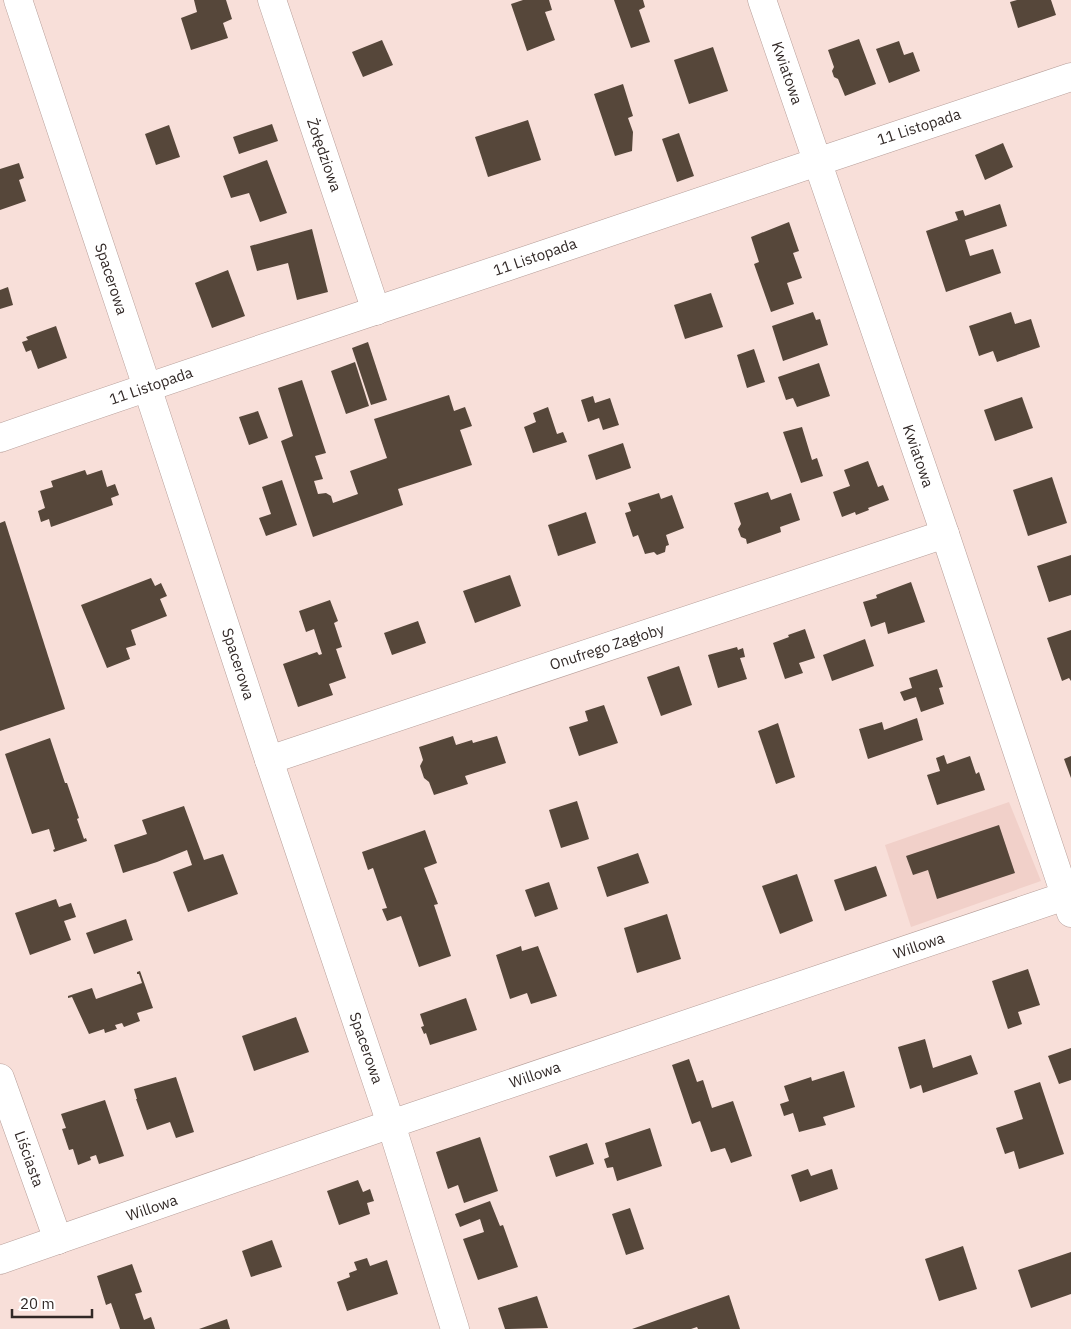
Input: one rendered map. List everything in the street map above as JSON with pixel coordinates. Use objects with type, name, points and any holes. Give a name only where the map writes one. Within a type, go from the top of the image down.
[{"type":"street","name":"Spacerowa","points":[[18,0],[391,1124],[455,1329]]},
{"type":"street","name":"Żołędziowa","points":[[272,0],[376,311]]},
{"type":"street","name":"Kwiatowa","points":[[762,0],[1069,901]]},
{"type":"street","name":"11 Listopada","points":[[0,438],[817,161],[1071,77]]},
{"type":"street","name":"Onufrego Zagłoby","points":[[269,760],[945,534]]},
{"type":"street","name":"Willowa","points":[[0,1260],[391,1124],[1069,901]]},
{"type":"street","name":"Liściasta","points":[[0,1078],[58,1240]]},
{"type":"shaded area","points":[[1009,802],[1041,881],[911,927],[885,845]]},
{"type":"building","points":[[194,0],[226,0],[232,19],[223,23],[228,38],[191,50],[181,18],[197,12]]},
{"type":"building","points":[[523,0],[549,0],[552,10],[545,12],[555,40],[527,51],[511,4]]},
{"type":"building","points":[[614,0],[643,0],[645,7],[639,10],[650,42],[631,48]]},
{"type":"building","points":[[1017,0],[1051,0],[1056,15],[1018,28],[1010,2]]},
{"type":"building","points":[[859,39],[876,84],[845,96],[838,79],[834,77],[832,71],[834,67],[828,50]]},
{"type":"building","points":[[382,40],[393,65],[363,77],[352,52]]},
{"type":"building","points":[[899,41],[904,55],[913,52],[920,71],[889,83],[876,49]]},
{"type":"building","points":[[713,47],[728,91],[689,104],[674,60]]},
{"type":"building","points":[[623,84],[633,116],[628,118],[633,132],[632,151],[615,156],[594,94]]},
{"type":"building","points":[[528,120],[541,160],[488,177],[475,137]]},
{"type":"building","points":[[272,124],[278,141],[239,154],[233,137]]},
{"type":"building","points":[[169,125],[180,157],[156,165],[145,134]]},
{"type":"building","points":[[679,133],[694,176],[677,182],[662,139]]},
{"type":"building","points":[[1003,143],[1013,167],[985,180],[975,155]]},
{"type":"building","points":[[267,160],[287,213],[260,222],[249,193],[231,198],[223,176]]},
{"type":"building","points":[[19,163],[24,178],[19,180],[26,201],[0,210],[0,169]]},
{"type":"building","points":[[1000,204],[1007,226],[965,240],[970,256],[993,249],[1001,273],[946,292],[926,231],[958,220],[955,212],[963,210],[965,216]]},
{"type":"building","points":[[789,222],[799,251],[793,253],[802,278],[787,283],[794,304],[771,312],[754,264],[759,262],[751,237]]},
{"type":"building","points":[[312,229],[328,292],[297,300],[288,263],[257,271],[250,246]]},
{"type":"building","points":[[228,270],[245,316],[212,328],[195,283]]},
{"type":"building","points":[[8,287],[13,305],[0,309],[0,290]]},
{"type":"building","points":[[711,293],[723,327],[685,339],[674,305]]},
{"type":"building","points":[[813,312],[816,320],[820,319],[828,345],[783,361],[772,326]]},
{"type":"building","points":[[1011,312],[1015,324],[1031,319],[1040,347],[997,362],[993,351],[979,356],[969,326]]},
{"type":"building","points":[[56,326],[67,358],[38,369],[31,350],[26,352],[22,342],[28,340],[26,337]]},
{"type":"building","points":[[368,342],[387,400],[371,405],[352,348]]},
{"type":"building","points":[[754,349],[765,382],[747,388],[737,355]]},
{"type":"building","points":[[355,362],[369,406],[346,414],[331,371]]},
{"type":"building","points":[[819,363],[830,396],[797,407],[793,398],[786,400],[778,377]]},
{"type":"building","points":[[302,380],[326,453],[315,456],[323,479],[314,481],[318,494],[326,493],[331,496],[333,503],[358,494],[350,471],[387,458],[374,419],[449,395],[454,411],[465,407],[472,426],[460,430],[472,465],[398,489],[403,505],[313,537],[281,441],[293,436],[278,388]]},
{"type":"building","points":[[593,396],[595,403],[610,398],[619,425],[603,430],[599,418],[588,422],[581,400]]},
{"type":"building","points":[[1022,397],[1033,428],[995,441],[984,410]]},
{"type":"building","points":[[548,407],[557,434],[563,432],[567,442],[533,453],[524,427],[536,422],[533,413]]},
{"type":"building","points":[[258,411],[268,438],[249,445],[239,417]]},
{"type":"building","points":[[802,427],[812,460],[817,458],[823,476],[801,483],[783,432]]},
{"type":"building","points":[[623,443],[631,468],[596,480],[588,455]]},
{"type":"building","points":[[868,461],[878,487],[883,485],[889,500],[856,515],[855,512],[842,517],[833,492],[850,486],[844,470]]},
{"type":"building","points":[[85,470],[87,475],[102,470],[107,487],[115,484],[119,495],[111,498],[113,505],[51,527],[49,519],[41,522],[38,511],[45,508],[40,491],[53,487],[51,481]]},
{"type":"building","points":[[1052,477],[1067,523],[1028,536],[1013,490]]},
{"type":"building","points":[[282,480],[297,525],[266,536],[259,518],[271,514],[262,487]]},
{"type":"building","points":[[768,492],[771,500],[791,493],[800,520],[780,527],[781,532],[747,544],[746,539],[741,537],[738,529],[741,524],[734,503]]},
{"type":"building","points":[[659,493],[661,499],[672,495],[684,528],[666,535],[669,545],[666,546],[665,552],[657,555],[654,552],[645,554],[638,535],[633,537],[625,513],[631,511],[628,503]]},
{"type":"building","points":[[586,512],[596,543],[558,556],[548,525]]},
{"type":"building","points":[[5,521],[65,709],[0,731],[0,523]]},
{"type":"building","points":[[1071,555],[1071,595],[1049,602],[1037,566]]},
{"type":"building","points":[[510,575],[521,606],[475,623],[463,591]]},
{"type":"building","points":[[151,578],[155,586],[161,583],[167,596],[160,599],[167,616],[131,630],[136,645],[126,648],[130,659],[107,668],[81,605]]},
{"type":"building","points":[[911,582],[925,622],[888,634],[885,622],[871,627],[863,602],[877,598],[876,595]]},
{"type":"building","points":[[330,600],[338,621],[334,623],[342,647],[336,649],[346,678],[329,684],[333,695],[298,707],[283,664],[317,652],[319,655],[322,654],[314,629],[306,632],[299,611]]},
{"type":"building","points":[[418,621],[426,643],[392,655],[384,633]]},
{"type":"building","points":[[805,629],[815,658],[799,663],[803,673],[785,679],[773,643]]},
{"type":"building","points":[[1071,630],[1071,681],[1069,678],[1062,681],[1047,638]]},
{"type":"building","points":[[865,639],[874,666],[832,681],[823,655]]},
{"type":"building","points":[[737,647],[738,650],[743,648],[745,657],[740,658],[747,679],[718,688],[708,655]]},
{"type":"building","points":[[679,666],[692,705],[661,716],[647,677]]},
{"type":"building","points":[[937,669],[943,687],[939,688],[944,704],[921,712],[916,697],[904,701],[900,692],[912,688],[909,678]]},
{"type":"building","points":[[604,705],[618,743],[579,756],[569,727],[588,721],[585,711]]},
{"type":"building","points":[[917,718],[923,740],[868,759],[859,729],[882,722],[884,730]]},
{"type":"building","points":[[778,723],[795,777],[776,784],[758,731]]},
{"type":"building","points":[[453,736],[456,745],[472,740],[473,743],[497,736],[506,763],[465,776],[468,784],[434,795],[429,782],[424,778],[420,766],[423,760],[419,747]]},
{"type":"building","points":[[50,738],[79,818],[77,819],[84,839],[86,838],[87,841],[54,852],[53,850],[55,849],[49,829],[32,834],[5,754]]},
{"type":"building","points":[[944,755],[947,764],[970,756],[976,774],[979,772],[985,790],[937,805],[927,775],[940,771],[936,758]]},
{"type":"building","points":[[1071,756],[1071,778],[1064,759]]},
{"type":"building","points":[[577,801],[589,839],[561,848],[549,810]]},
{"type":"building","points":[[184,806],[204,860],[223,854],[238,894],[188,912],[173,872],[192,865],[187,850],[123,873],[114,845],[147,834],[142,820]]},
{"type":"building","points":[[999,825],[1015,873],[937,899],[928,870],[913,875],[906,856]]},
{"type":"building","points":[[425,830],[437,863],[424,868],[438,904],[434,905],[451,956],[419,967],[401,916],[387,921],[382,909],[387,908],[373,868],[368,870],[362,852]]},
{"type":"building","points":[[638,853],[649,883],[607,897],[597,867]]},
{"type":"building","points":[[876,866],[887,896],[845,911],[834,880]]},
{"type":"building","points":[[797,874],[813,921],[780,934],[762,886]]},
{"type":"building","points":[[549,882],[558,909],[535,917],[525,890]]},
{"type":"building","points":[[56,899],[59,907],[71,903],[76,917],[64,921],[71,940],[30,955],[15,913]]},
{"type":"building","points":[[667,914],[681,959],[637,973],[624,928]]},
{"type":"building","points":[[126,919],[133,940],[94,954],[86,933]]},
{"type":"building","points":[[521,946],[522,951],[538,946],[557,996],[531,1004],[527,993],[510,999],[496,955]]},
{"type":"building","points":[[1028,969],[1040,1005],[1018,1012],[1022,1024],[1008,1029],[992,981]]},
{"type":"building","points":[[140,971],[153,1008],[137,1013],[140,1021],[124,1027],[122,1023],[115,1025],[117,1029],[105,1033],[104,1029],[89,1034],[72,997],[68,998],[68,996],[92,988],[96,999],[142,983],[139,974],[137,974]]},
{"type":"building","points":[[466,998],[477,1030],[430,1045],[426,1033],[424,1034],[421,1027],[424,1026],[420,1014]]},
{"type":"building","points":[[296,1017],[309,1052],[254,1071],[242,1036]]},
{"type":"building","points":[[925,1039],[933,1068],[971,1055],[978,1074],[923,1093],[921,1085],[910,1089],[898,1047]]},
{"type":"building","points":[[1071,1048],[1071,1080],[1059,1084],[1048,1056]]},
{"type":"building","points":[[689,1059],[697,1082],[703,1080],[712,1108],[733,1101],[752,1156],[731,1163],[725,1148],[711,1152],[700,1121],[692,1124],[672,1065]]},
{"type":"building","points":[[844,1071],[855,1107],[823,1117],[826,1125],[799,1132],[793,1113],[784,1116],[780,1104],[789,1101],[784,1086],[811,1077],[812,1081]]},
{"type":"building","points":[[176,1077],[194,1132],[176,1138],[170,1122],[147,1130],[134,1089]]},
{"type":"building","points":[[1040,1082],[1064,1154],[1019,1169],[1014,1151],[1005,1154],[996,1128],[1023,1119],[1014,1091]]},
{"type":"building","points":[[105,1100],[124,1156],[99,1164],[96,1155],[90,1157],[91,1160],[78,1165],[73,1149],[69,1150],[62,1129],[66,1128],[61,1114]]},
{"type":"building","points":[[650,1128],[662,1166],[617,1181],[613,1167],[607,1168],[604,1159],[609,1157],[605,1143]]},
{"type":"building","points":[[480,1137],[498,1191],[464,1203],[458,1185],[448,1189],[436,1152]]},
{"type":"building","points":[[587,1143],[594,1164],[556,1177],[549,1156]]},
{"type":"building","points":[[808,1169],[811,1176],[832,1169],[838,1189],[800,1202],[791,1175]]},
{"type":"building","points":[[358,1180],[363,1192],[370,1189],[374,1201],[367,1203],[370,1214],[339,1225],[327,1191]]},
{"type":"building","points":[[490,1201],[500,1226],[503,1225],[518,1267],[478,1280],[463,1239],[484,1232],[480,1219],[460,1227],[455,1214]]},
{"type":"building","points":[[630,1208],[644,1249],[626,1255],[612,1214]]},
{"type":"building","points":[[272,1240],[282,1267],[251,1277],[242,1251]]},
{"type":"building","points":[[963,1246],[977,1289],[939,1301],[925,1259]]},
{"type":"building","points":[[1071,1252],[1071,1294],[1031,1308],[1018,1270]]},
{"type":"building","points":[[367,1258],[370,1266],[387,1260],[398,1294],[347,1311],[337,1282],[350,1277],[349,1273],[357,1270],[354,1262]]},
{"type":"building","points":[[132,1264],[142,1292],[135,1294],[144,1320],[151,1317],[155,1329],[120,1329],[111,1303],[106,1305],[97,1276]]},
{"type":"building","points":[[729,1295],[740,1329],[698,1329],[697,1327],[691,1329],[632,1329]]},
{"type":"building","points":[[537,1296],[548,1328],[505,1329],[498,1308]]},
{"type":"building","points":[[227,1319],[230,1329],[199,1329]]}]
